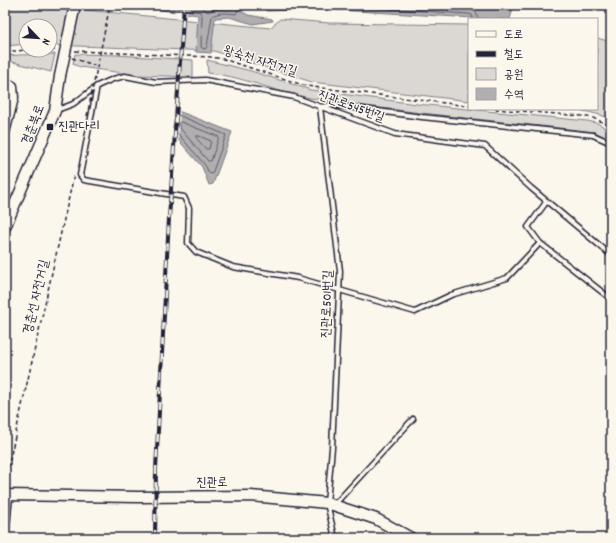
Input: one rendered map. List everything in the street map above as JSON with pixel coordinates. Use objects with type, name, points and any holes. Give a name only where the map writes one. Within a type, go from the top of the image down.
[{"type":"street","name":"경춘북로","points":[[5,227],[55,111],[60,76],[76,5]]},
{"type":"street","points":[[5,82],[14,86],[14,98],[5,133]]},
{"type":"street","name":"진관로","points":[[8,495],[251,496],[330,504],[376,519],[411,538]]},
{"type":"lane","name":"진관로545번길","points":[[55,111],[73,104],[97,86],[113,79],[125,76],[156,82],[204,80],[294,97],[395,134],[485,146],[611,255]]},
{"type":"lane","points":[[97,86],[80,175],[84,180],[184,197],[189,208],[188,243],[196,252],[233,267],[298,278],[415,312],[451,295],[507,278],[540,243]]},
{"type":"lane","points":[[320,107],[333,105],[422,117],[593,135],[611,143]]},
{"type":"lane","name":"진관로501번길","points":[[320,107],[340,271],[330,504],[335,538]]},
{"type":"lane","points":[[547,201],[528,227],[540,243],[611,299]]},
{"type":"lane","points":[[330,504],[413,419]]},
{"type":"lane","points":[[6,538],[8,495]]},
{"type":"path","points":[[87,116],[110,5]]},
{"type":"path","points":[[5,51],[18,51]]},
{"type":"path","name":"왕숙천 자전거길","points":[[69,51],[211,57],[222,59],[306,86],[468,106]]},
{"type":"path","points":[[507,110],[582,116],[593,118],[611,126]]},
{"type":"path","name":"경춘선 자전거길","points":[[5,481],[74,173]]},
{"type":"green space","points":[[5,5],[82,5],[85,10],[270,28],[280,19],[329,23],[468,25],[468,101],[312,82],[214,51],[58,45],[58,18],[18,18],[18,45],[5,46]]},
{"type":"green space","points":[[598,38],[611,42],[611,119],[590,112],[576,110],[598,110]]},
{"type":"green space","points":[[75,54],[193,60],[193,77],[137,75],[80,67],[73,64]]},
{"type":"green space","points":[[18,55],[18,58],[54,58],[51,72],[5,60],[5,56]]},
{"type":"green space","points":[[207,60],[251,71],[311,90],[468,110],[587,121],[597,123],[611,131],[611,140],[595,132],[417,112],[298,96],[234,77],[208,73]]},
{"type":"water","points":[[117,5],[256,5],[241,11],[248,15],[272,19],[273,21],[253,24],[229,17],[215,18],[211,53],[196,52],[198,15],[154,9],[123,9]]},
{"type":"water","points":[[259,5],[514,5],[510,18],[474,18],[321,9],[267,11]]},
{"type":"water","points":[[173,109],[232,132],[213,184],[209,185],[202,167],[168,128]]},
{"type":"pier","points":[[175,5],[187,5],[187,16],[174,14]]},
{"type":"pier","points":[[174,107],[180,110],[178,143],[166,130],[171,109]]},
{"type":"railway","points":[[155,538],[156,469],[169,218],[184,5]]},
{"type":"place","name":"진관다리","points":[[50,127]]}]
